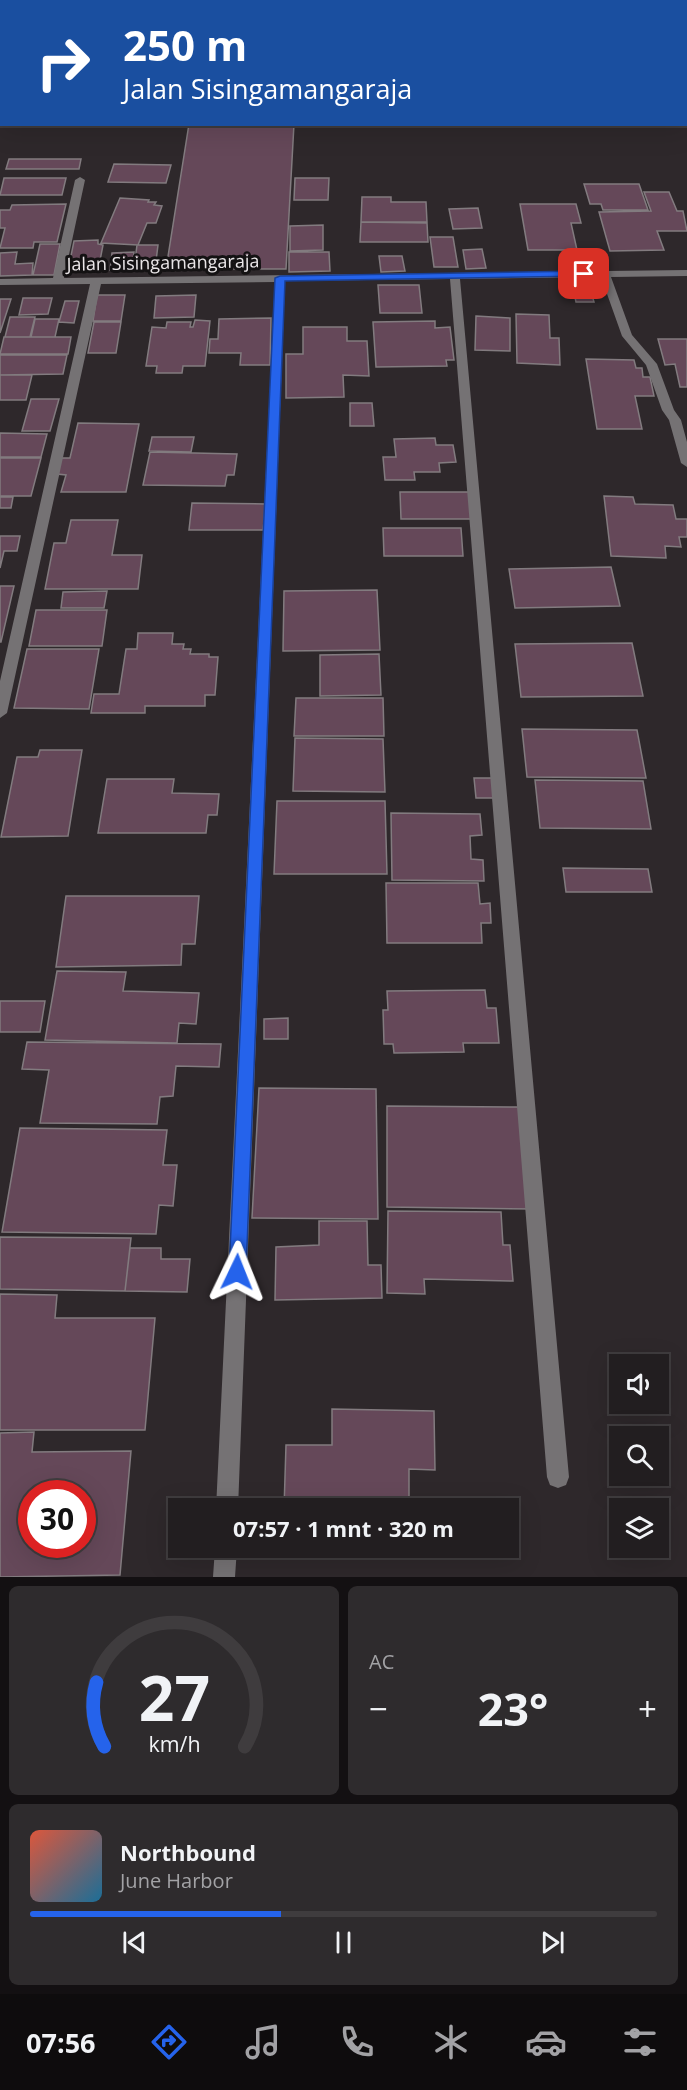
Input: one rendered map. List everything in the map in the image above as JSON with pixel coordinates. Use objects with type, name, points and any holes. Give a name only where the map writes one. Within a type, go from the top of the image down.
[{"type":"street","points":[[58,281],[80,180]]},
{"type":"street","name":"Jalan Sisingamangaraja","points":[[0,282],[687,273]]},
{"type":"street","points":[[605,274],[627,336],[651,364],[668,410],[675,420],[687,463]]},
{"type":"street","points":[[455,276],[558,1477]]},
{"type":"street","points":[[227,1498],[280,278]]},
{"type":"street","points":[[0,713],[96,281]]},
{"type":"street","points":[[224,1577],[225,1558]]},
{"type":"building","points":[[189,126],[294,126],[286,269],[166,269]]},
{"type":"building","points":[[9,159],[81,159],[79,169],[6,169]]},
{"type":"building","points":[[114,164],[171,165],[166,183],[108,182]]},
{"type":"building","points":[[4,178],[66,178],[62,195],[0,195]]},
{"type":"building","points":[[295,178],[329,178],[328,200],[294,200]]},
{"type":"building","points":[[584,184],[639,184],[648,210],[603,210],[601,204],[590,204]]},
{"type":"building","points":[[644,192],[669,192],[677,211],[683,211],[687,231],[657,231],[664,250],[610,251],[599,212],[651,211]]},
{"type":"building","points":[[362,197],[391,197],[391,202],[426,202],[427,222],[361,222]]},
{"type":"building","points":[[120,198],[149,200],[148,202],[156,202],[154,205],[162,206],[156,223],[147,223],[138,245],[101,243]]},
{"type":"building","points":[[66,204],[57,242],[34,242],[33,248],[0,248],[5,228],[0,228],[0,210],[10,210],[12,205]]},
{"type":"building","points":[[520,204],[576,204],[581,223],[571,223],[577,250],[528,250]]},
{"type":"building","points":[[478,208],[482,228],[453,229],[449,209]]},
{"type":"building","points":[[361,222],[427,223],[428,242],[360,242]]},
{"type":"building","points":[[323,225],[323,250],[290,251],[290,226]]},
{"type":"building","points":[[430,237],[453,237],[458,267],[434,267]]},
{"type":"building","points":[[98,240],[98,244],[103,245],[98,271],[68,271],[74,241]]},
{"type":"building","points":[[40,244],[60,244],[54,275],[33,275]]},
{"type":"building","points":[[137,245],[158,245],[155,269],[134,269]]},
{"type":"building","points":[[482,249],[486,268],[466,269],[463,250]]},
{"type":"building","points":[[17,252],[15,264],[33,263],[32,275],[0,276],[0,253]]},
{"type":"building","points":[[134,252],[132,270],[110,270],[112,253]]},
{"type":"building","points":[[289,252],[329,252],[330,271],[289,272]]},
{"type":"building","points":[[379,256],[402,256],[405,271],[381,272]]},
{"type":"building","points":[[378,285],[419,285],[422,313],[380,313]]},
{"type":"building","points":[[573,288],[590,288],[594,302],[576,302]]},
{"type":"building","points":[[97,295],[125,295],[121,321],[93,321]]},
{"type":"building","points":[[196,295],[194,317],[154,318],[156,296]]},
{"type":"building","points":[[23,298],[52,298],[48,314],[19,315]]},
{"type":"building","points":[[0,299],[11,299],[0,333]]},
{"type":"building","points":[[65,301],[79,301],[74,323],[59,322]]},
{"type":"building","points":[[516,314],[549,315],[550,338],[559,338],[560,365],[517,363]]},
{"type":"building","points":[[476,316],[510,318],[510,351],[475,350]]},
{"type":"building","points":[[10,317],[35,317],[30,337],[5,337]]},
{"type":"building","points":[[271,318],[270,365],[240,365],[241,353],[209,353],[210,339],[218,339],[219,319]]},
{"type":"building","points":[[35,319],[59,319],[55,337],[31,337]]},
{"type":"building","points":[[195,320],[210,321],[205,366],[183,366],[182,373],[156,373],[157,366],[146,366],[152,327],[166,328],[167,322],[191,322],[190,327],[193,327]]},
{"type":"building","points":[[435,321],[435,328],[450,327],[454,360],[446,360],[447,366],[376,367],[373,322]]},
{"type":"building","points":[[94,322],[121,322],[116,353],[88,353]]},
{"type":"building","points":[[303,327],[347,327],[347,341],[367,341],[369,376],[343,375],[344,397],[286,398],[286,354],[303,354]]},
{"type":"building","points":[[4,337],[71,337],[68,354],[0,354]]},
{"type":"building","points":[[658,339],[687,339],[687,387],[680,387],[675,364],[665,365]]},
{"type":"building","points":[[0,355],[67,355],[63,374],[0,375]]},
{"type":"building","points":[[586,359],[634,360],[636,368],[642,368],[643,377],[650,377],[654,396],[635,396],[642,429],[597,429]]},
{"type":"building","points":[[0,375],[32,375],[26,400],[0,400]]},
{"type":"building","points":[[31,399],[59,399],[50,431],[22,431]]},
{"type":"building","points":[[350,403],[372,403],[374,426],[350,426]]},
{"type":"building","points":[[78,423],[139,424],[126,492],[61,492],[66,475],[57,474],[61,458],[70,458]]},
{"type":"building","points":[[0,433],[47,434],[41,457],[0,457]]},
{"type":"building","points":[[152,437],[194,437],[191,452],[149,451]]},
{"type":"building","points":[[435,438],[436,445],[453,445],[456,462],[439,463],[440,472],[414,472],[415,480],[385,480],[383,457],[396,457],[394,439]]},
{"type":"building","points":[[150,452],[237,454],[234,475],[227,475],[225,486],[143,485]]},
{"type":"building","points":[[0,458],[41,458],[31,496],[0,496]]},
{"type":"building","points":[[400,492],[472,492],[474,519],[401,519]]},
{"type":"building","points":[[604,496],[633,497],[635,504],[673,505],[676,519],[687,519],[687,537],[679,537],[681,547],[665,546],[666,558],[611,556]]},
{"type":"building","points":[[0,497],[13,497],[11,508],[0,508]]},
{"type":"building","points":[[192,503],[266,504],[263,530],[189,530]]},
{"type":"building","points":[[71,520],[118,520],[112,555],[142,555],[138,589],[45,589],[54,543],[66,543]]},
{"type":"building","points":[[383,528],[461,528],[463,556],[384,556]]},
{"type":"building","points":[[0,536],[20,536],[17,551],[4,551],[0,568]]},
{"type":"building","points":[[611,567],[620,606],[515,608],[509,569]]},
{"type":"building","points":[[0,586],[14,586],[1,642],[0,642]]},
{"type":"building","points":[[377,590],[380,650],[283,651],[284,591]]},
{"type":"building","points":[[107,591],[104,608],[61,608],[63,592]]},
{"type":"building","points":[[36,610],[107,610],[102,646],[29,646]]},
{"type":"building","points":[[138,633],[173,633],[172,644],[184,644],[183,649],[191,649],[190,654],[209,654],[209,657],[218,657],[215,695],[205,695],[205,706],[145,706],[145,713],[91,713],[94,694],[119,694],[126,649],[137,649]]},
{"type":"building","points":[[632,643],[643,696],[521,697],[515,644]]},
{"type":"building","points":[[27,649],[99,649],[89,709],[14,708]]},
{"type":"building","points":[[379,654],[381,695],[320,696],[320,655]]},
{"type":"building","points":[[296,698],[383,698],[384,736],[294,736]]},
{"type":"building","points":[[522,729],[637,730],[646,778],[527,777]]},
{"type":"building","points":[[295,738],[383,739],[385,792],[293,791]]},
{"type":"building","points":[[40,750],[82,750],[68,836],[1,837],[17,757],[38,757]]},
{"type":"building","points":[[474,778],[497,778],[499,798],[476,798]]},
{"type":"building","points":[[107,779],[174,779],[172,793],[219,794],[217,815],[208,815],[206,833],[98,833]]},
{"type":"building","points":[[535,780],[643,781],[651,829],[540,828]]},
{"type":"building","points":[[277,801],[385,801],[387,874],[274,874]]},
{"type":"building","points":[[391,813],[480,814],[482,835],[470,836],[471,859],[483,860],[484,881],[392,880]]},
{"type":"building","points":[[563,868],[648,869],[652,892],[566,892]]},
{"type":"building","points":[[386,883],[478,883],[480,904],[490,903],[491,923],[481,923],[482,943],[387,943]]},
{"type":"building","points":[[66,896],[199,896],[195,944],[182,944],[181,965],[56,967]]},
{"type":"building","points":[[57,971],[126,972],[123,991],[199,993],[196,1024],[179,1023],[177,1043],[45,1040]]},
{"type":"building","points":[[485,990],[487,1008],[496,1008],[499,1043],[463,1043],[464,1052],[394,1053],[393,1044],[384,1044],[383,1010],[388,1010],[387,991]]},
{"type":"building","points":[[0,1001],[45,1001],[40,1032],[0,1032]]},
{"type":"building","points":[[288,1018],[288,1039],[264,1039],[264,1019]]},
{"type":"building","points":[[27,1042],[221,1044],[219,1067],[176,1066],[173,1096],[160,1097],[157,1124],[40,1123],[49,1070],[22,1069]]},
{"type":"building","points":[[259,1088],[376,1089],[378,1219],[252,1218]]},
{"type":"building","points":[[387,1106],[525,1107],[533,1209],[387,1207]]},
{"type":"building","points":[[20,1128],[167,1130],[163,1165],[177,1165],[173,1206],[159,1205],[156,1234],[2,1232]]},
{"type":"building","points":[[388,1211],[501,1212],[503,1245],[510,1245],[513,1281],[424,1279],[425,1294],[387,1293]]},
{"type":"building","points":[[319,1221],[367,1221],[368,1265],[381,1265],[382,1298],[275,1300],[276,1247],[319,1245]]},
{"type":"building","points":[[0,1237],[131,1238],[125,1291],[0,1289]]},
{"type":"building","points":[[130,1248],[161,1248],[161,1259],[190,1259],[187,1292],[125,1291]]},
{"type":"building","points":[[0,1294],[57,1295],[55,1318],[155,1318],[145,1430],[0,1430]]},
{"type":"building","points":[[332,1409],[434,1411],[435,1470],[409,1469],[409,1498],[284,1498],[286,1445],[332,1445]]},
{"type":"building","points":[[34,1432],[32,1452],[131,1451],[120,1575],[0,1577],[0,1433]]},
{"type":"route","points":[[237,1272],[280,278],[584,274]]}]
